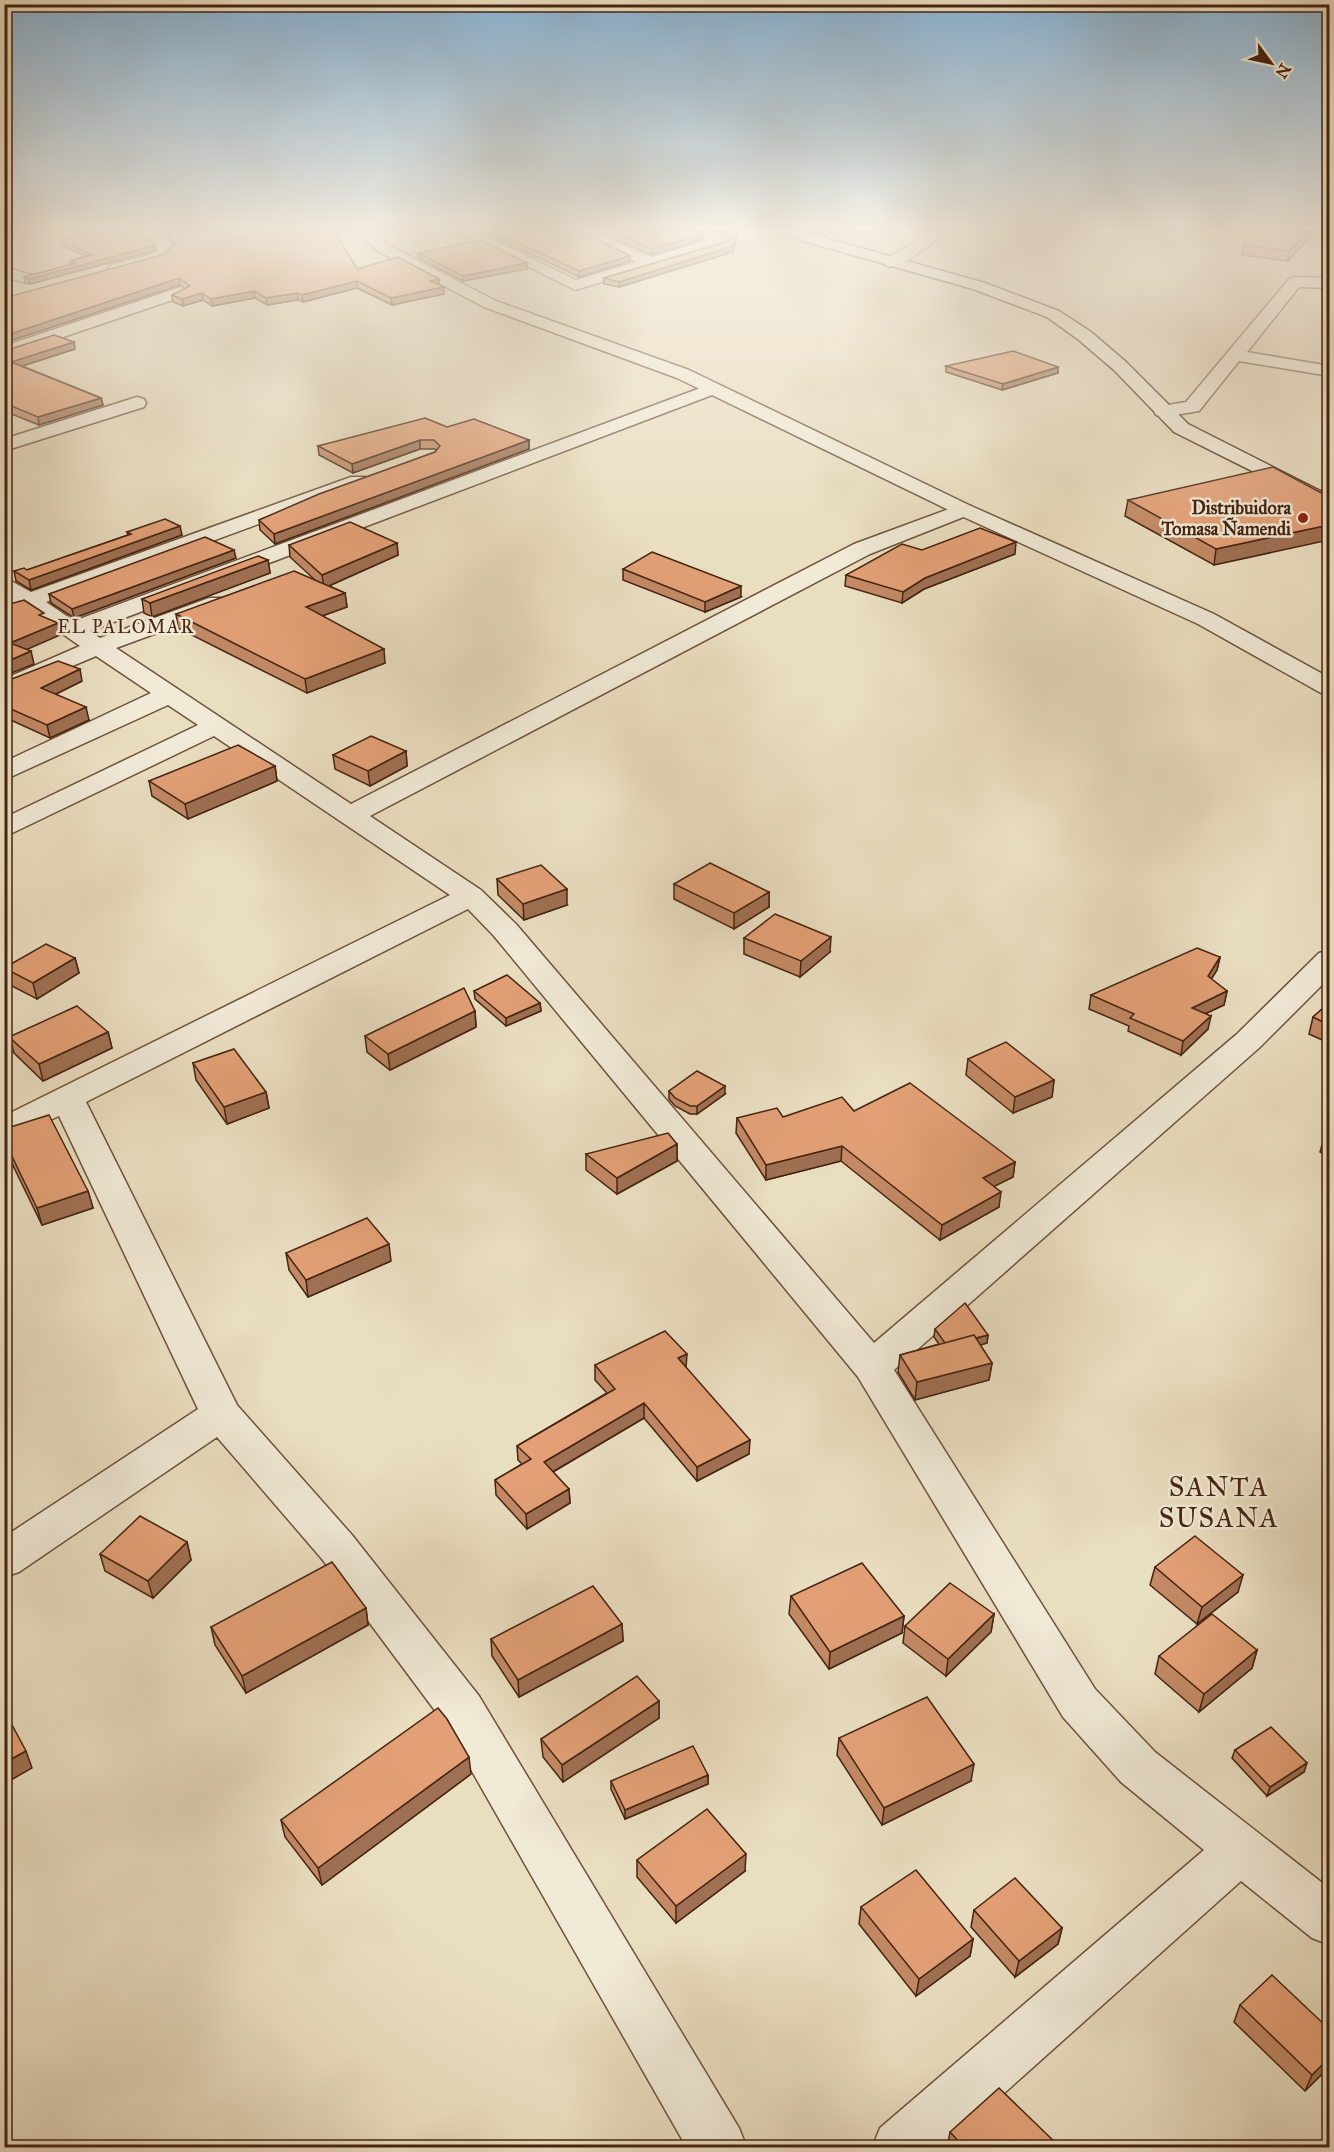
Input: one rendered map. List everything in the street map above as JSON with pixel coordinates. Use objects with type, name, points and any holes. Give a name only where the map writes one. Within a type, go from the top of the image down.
[{"type":"street","points":[[4,352],[68,330]]},
{"type":"street","points":[[567,330],[714,388],[964,510],[1206,619],[1329,688]]},
{"type":"street","points":[[1077,330],[1120,366],[1163,411],[1189,432],[1329,504]]},
{"type":"street","points":[[1163,411],[1192,407],[1255,330]]},
{"type":"street","points":[[1235,355],[1329,371]]},
{"type":"street","points":[[4,688],[84,638],[714,388]]},
{"type":"street","points":[[4,445],[137,403]]},
{"type":"street","points":[[12,598],[372,475]]},
{"type":"street","points":[[350,816],[862,549],[964,510]]},
{"type":"street","points":[[84,638],[238,595]]},
{"type":"street","points":[[12,598],[84,638],[471,897],[505,930],[872,1367],[1079,1703],[1138,1767],[1329,1921]]},
{"type":"street","points":[[4,772],[168,695]]},
{"type":"street","points":[[4,829],[214,726]]},
{"type":"street","points":[[4,1130],[471,897]]},
{"type":"street","points":[[872,1367],[1248,1041],[1329,958]]},
{"type":"street","points":[[67,1098],[221,1414],[337,1547],[462,1710],[719,2148]]},
{"type":"street","points":[[4,1560],[221,1414]]},
{"type":"street","points":[[900,2148],[1240,1850]]},
{"type":"building","points":[[4,330],[21,330],[4,336]]},
{"type":"building","points":[[54,335],[74,342],[11,362],[101,398],[38,417],[4,403],[4,351]]},
{"type":"building","points":[[1013,351],[1058,367],[1003,384],[946,366]]},
{"type":"building","points":[[425,418],[447,427],[474,419],[529,440],[274,534],[259,520],[319,494],[435,452],[440,446],[434,440],[420,440],[352,464],[318,446]]},
{"type":"building","points":[[1273,467],[1329,497],[1329,525],[1216,549],[1128,500]]},
{"type":"building","points":[[165,519],[180,526],[29,580],[14,571],[24,568],[27,570],[131,534],[127,532]]},
{"type":"building","points":[[350,522],[397,543],[322,575],[289,545]]},
{"type":"building","points":[[980,528],[1016,542],[925,578],[903,592],[846,575],[902,544],[922,550]]},
{"type":"building","points":[[205,537],[234,550],[72,609],[49,594]]},
{"type":"building","points":[[652,552],[741,586],[705,602],[623,569]]},
{"type":"building","points":[[258,556],[268,560],[150,603],[142,599]]},
{"type":"building","points":[[294,571],[345,593],[306,607],[384,649],[305,679],[176,614]]},
{"type":"building","points":[[24,600],[44,613],[39,615],[58,623],[10,643],[31,651],[4,663],[4,603],[10,604]]},
{"type":"building","points":[[58,661],[80,669],[41,688],[86,707],[47,725],[4,706],[4,682]]},
{"type":"building","points":[[371,736],[406,751],[368,771],[333,755]]},
{"type":"building","points":[[238,745],[275,766],[185,804],[149,781]]},
{"type":"building","points":[[710,863],[769,892],[734,913],[674,884]]},
{"type":"building","points":[[541,865],[567,889],[523,904],[497,879]]},
{"type":"building","points":[[775,914],[831,937],[801,961],[744,938]]},
{"type":"building","points":[[46,944],[75,958],[33,983],[4,968]]},
{"type":"building","points":[[1197,948],[1220,957],[1208,976],[1227,991],[1192,1008],[1211,1016],[1183,1041],[1130,1018],[1134,1014],[1091,995]]},
{"type":"building","points":[[507,975],[540,1003],[506,1018],[474,991]]},
{"type":"building","points":[[464,988],[475,1011],[388,1054],[365,1036]]},
{"type":"building","points":[[1329,1003],[1329,1025],[1313,1017]]},
{"type":"building","points":[[77,1006],[108,1032],[39,1064],[9,1037]]},
{"type":"building","points":[[1006,1042],[1054,1080],[1015,1097],[968,1059]]},
{"type":"building","points":[[234,1049],[266,1092],[224,1107],[193,1063]]},
{"type":"building","points":[[697,1071],[725,1086],[697,1106],[690,1106],[675,1098],[669,1091]]},
{"type":"building","points":[[910,1083],[1015,1162],[983,1178],[1001,1192],[942,1225],[842,1146],[766,1165],[737,1118],[777,1108],[783,1117],[842,1097],[854,1111]]},
{"type":"building","points":[[49,1115],[88,1191],[37,1208],[4,1140],[4,1129]]},
{"type":"building","points":[[668,1133],[677,1144],[617,1178],[586,1154]]},
{"type":"building","points":[[367,1218],[389,1244],[306,1280],[286,1253]]},
{"type":"building","points":[[965,1303],[988,1335],[976,1338],[974,1335],[945,1343],[935,1329]]},
{"type":"building","points":[[665,1331],[687,1354],[678,1358],[750,1440],[697,1467],[644,1403],[544,1462],[569,1489],[526,1514],[495,1480],[531,1459],[517,1446],[615,1389],[595,1365]]},
{"type":"building","points":[[974,1335],[992,1363],[917,1382],[900,1355]]},
{"type":"building","points":[[140,1516],[187,1542],[148,1581],[100,1554]]},
{"type":"building","points":[[1195,1536],[1243,1575],[1202,1607],[1155,1567]]},
{"type":"building","points":[[332,1562],[366,1608],[242,1676],[211,1627]]},
{"type":"building","points":[[862,1563],[904,1616],[830,1652],[791,1596]]},
{"type":"building","points":[[950,1583],[994,1614],[948,1659],[905,1626]]},
{"type":"building","points":[[593,1586],[622,1624],[518,1680],[491,1639]]},
{"type":"building","points":[[1212,1614],[1257,1650],[1204,1694],[1159,1656]]},
{"type":"building","points":[[637,1676],[659,1701],[562,1765],[541,1739]]},
{"type":"building","points":[[927,1697],[974,1764],[884,1808],[839,1738]]},
{"type":"building","points":[[438,1708],[469,1757],[318,1868],[281,1820]]},
{"type":"building","points":[[4,1710],[26,1751],[4,1763]]},
{"type":"building","points":[[1271,1727],[1307,1763],[1270,1787],[1235,1750]]},
{"type":"building","points":[[693,1746],[708,1775],[625,1810],[611,1781]]},
{"type":"building","points":[[707,1809],[746,1854],[676,1906],[637,1860]]},
{"type":"building","points":[[916,1870],[973,1939],[919,1979],[861,1907]]},
{"type":"building","points":[[1015,1878],[1062,1928],[1019,1961],[974,1910]]},
{"type":"building","points":[[1272,1975],[1329,2029],[1329,2058],[1312,2075],[1240,2005]]},
{"type":"building","points":[[999,2088],[1061,2148],[965,2148],[950,2132]]},
{"type":"place","name":"Distribuidora Tomasa Ñamendi","points":[[1303,518]]},
{"type":"district","name":"EL PALOMAR","points":[[126,627]]},
{"type":"district","name":"SANTA SUSANA","points":[[1219,1502]]}]
